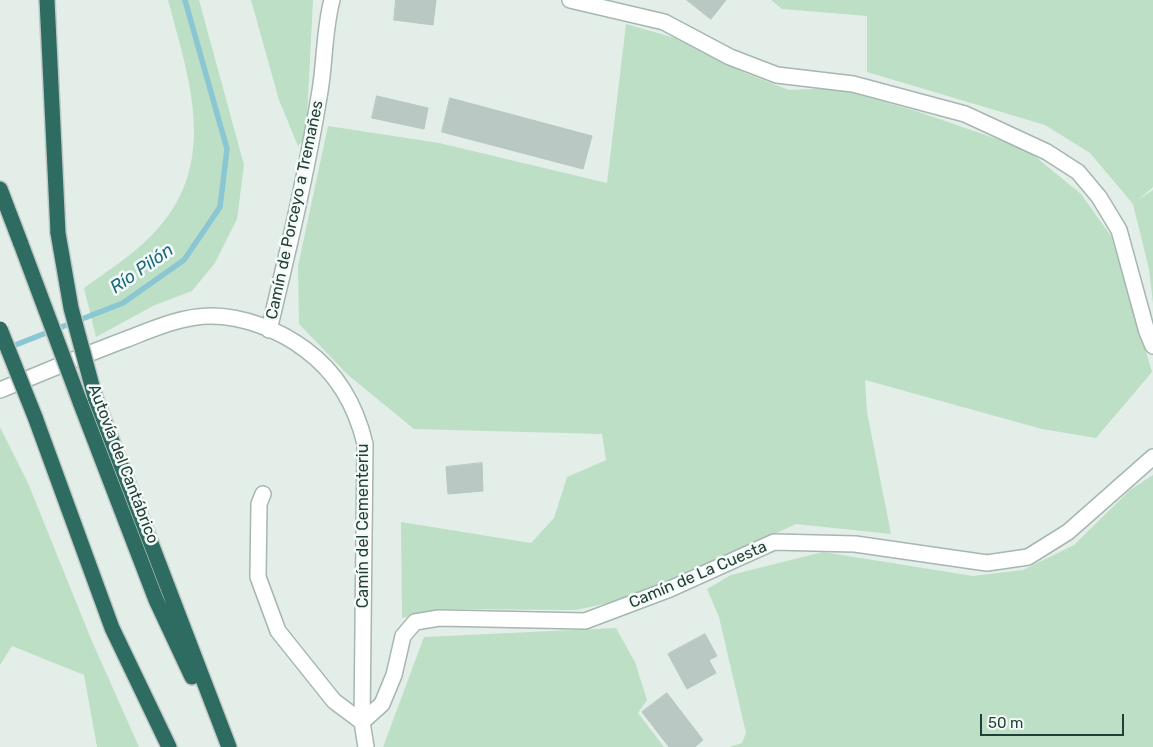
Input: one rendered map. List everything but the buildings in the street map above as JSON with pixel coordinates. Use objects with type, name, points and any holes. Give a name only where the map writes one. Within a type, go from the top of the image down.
[{"type":"highway","points":[[47,0],[58,233],[71,308],[95,397],[229,747]]},
{"type":"highway","name":"Autovía del Cantábrico","points":[[0,189],[156,600],[224,747]]},
{"type":"highway","points":[[0,329],[35,417],[112,628],[168,747]]},
{"type":"street","name":"Camín de Porceyo a Tremañes","points":[[269,330],[304,180],[321,89],[327,18],[332,0]]},
{"type":"street","points":[[570,0],[664,22],[730,57],[777,75],[853,84],[965,114],[1047,152],[1078,172],[1098,197],[1119,230],[1147,332],[1153,346]]},
{"type":"street","name":"Camín del Cementeriu","points":[[0,390],[166,324],[210,316],[238,319],[292,339],[321,361],[346,394],[360,423],[365,444],[362,722],[366,747]]},
{"type":"street","name":"Camín de La Cuesta","points":[[362,722],[382,704],[394,675],[403,636],[415,622],[440,618],[585,621],[670,589],[774,542],[855,544],[986,563],[1028,557],[1068,532],[1153,457]]},
{"type":"street","points":[[263,494],[259,504],[258,577],[278,631],[334,701],[362,722]]},
{"type":"green space","points":[[168,0],[199,0],[244,165],[237,219],[215,263],[192,291],[155,305],[96,337],[84,288],[143,244],[172,210],[186,182],[193,153],[194,123],[191,93]]},
{"type":"green space","points":[[251,0],[313,0],[306,137],[298,146],[279,100]]},
{"type":"green space","points":[[771,0],[1153,0],[1153,187],[1138,200],[1153,190],[1153,304],[1149,269],[1133,204],[1090,153],[1045,125],[867,72],[867,16],[782,9]]},
{"type":"green space","points":[[626,24],[675,38],[745,73],[789,90],[835,88],[916,111],[1026,149],[1081,194],[1111,236],[1152,372],[1096,438],[1042,429],[865,380],[867,412],[891,534],[796,524],[641,596],[576,610],[450,609],[402,618],[401,522],[531,543],[554,518],[567,477],[606,460],[602,434],[414,429],[348,375],[299,324],[298,266],[328,126],[439,143],[607,183]]},
{"type":"green space","points":[[0,427],[28,483],[91,639],[139,747],[97,747],[84,675],[12,646],[0,665]]},
{"type":"green space","points":[[1153,475],[1153,747],[729,747],[742,743],[746,733],[719,617],[707,589],[731,575],[823,552],[973,576],[1023,570],[1074,545],[1130,490]]},
{"type":"green space","points":[[616,628],[635,662],[647,700],[638,713],[664,747],[383,747],[424,637]]},
{"type":"waterway","name":"Río Pilón","points":[[0,351],[123,303],[184,260],[220,207],[227,149],[185,0]]}]
